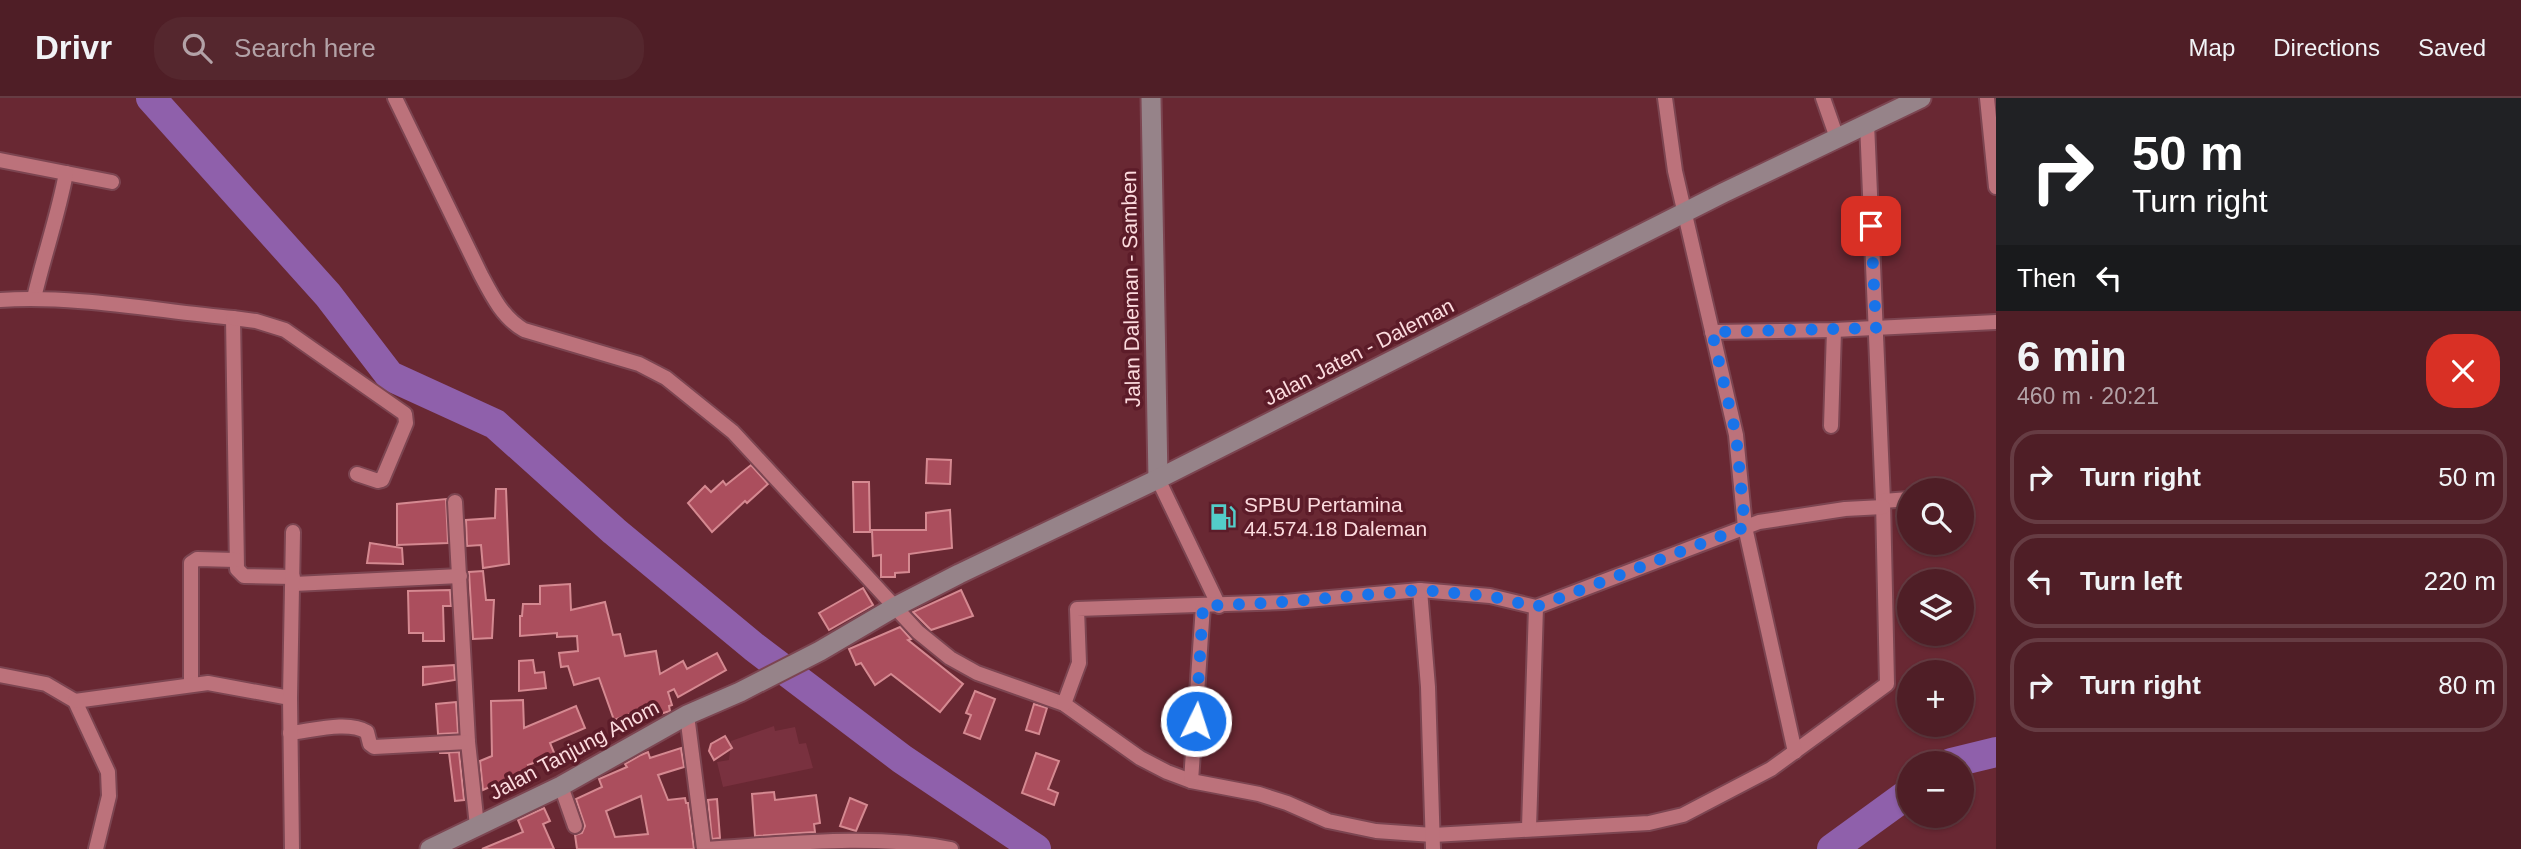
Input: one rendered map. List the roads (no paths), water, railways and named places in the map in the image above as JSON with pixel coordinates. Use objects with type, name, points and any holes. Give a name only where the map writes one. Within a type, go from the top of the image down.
[{"type":"main road","name":"Jalan Daleman - Samben","points":[[1151,98],[1158,479]]},
{"type":"main road","name":"Jalan Jaten - Daleman","points":[[820,651],[895,607],[1158,479],[1686,212],[1920,98]]},
{"type":"main road","name":"Jalan Tanjung Anom","points":[[435,848],[561,786],[687,715],[740,692],[820,651]]},
{"type":"street","points":[[395,98],[481,275],[496,303],[509,319],[524,330],[639,364],[666,378],[699,402],[761,461],[918,632],[950,658],[992,679],[1064,704],[1140,758],[1167,772],[1192,776],[1267,797],[1335,823],[1376,831],[1433,835],[1530,823],[1649,823],[1671,819],[1770,769],[1887,684],[1883,504],[1867,123]]},
{"type":"street","points":[[1665,98],[1675,171],[1736,435],[1745,527],[1794,752]]},
{"type":"street","points":[[1823,98],[1837,138]]},
{"type":"street","points":[[1987,98],[1994,140],[1996,187]]},
{"type":"street","points":[[0,160],[111,182]]},
{"type":"street","points":[[34,298],[46,245],[58,215],[65,173]]},
{"type":"street","points":[[0,300],[34,298],[233,318],[256,321],[285,330],[405,414],[406,423],[382,480],[356,474]]},
{"type":"street","points":[[233,318],[237,569],[244,576],[293,581],[460,576]]},
{"type":"street","points":[[1712,332],[1834,330],[1996,322]]},
{"type":"street","points":[[1830,426],[1834,330]]},
{"type":"street","points":[[1158,479],[1219,606]]},
{"type":"street","points":[[1064,704],[1079,663],[1077,609],[1219,606],[1420,590],[1490,596],[1536,607],[1759,522],[1897,501]]},
{"type":"street","points":[[455,502],[468,742],[477,826]]},
{"type":"street","points":[[292,849],[290,698],[293,532]]},
{"type":"street","points":[[191,684],[191,563],[197,559],[236,560]]},
{"type":"street","points":[[1420,590],[1428,687],[1433,835]]},
{"type":"street","points":[[1192,776],[1203,606]]},
{"type":"street","points":[[1530,823],[1536,607]]},
{"type":"street","points":[[0,674],[46,684],[75,701],[108,772],[109,796],[96,849]]},
{"type":"street","points":[[75,701],[191,684],[223,685],[290,698]]},
{"type":"street","points":[[687,715],[705,849],[855,840],[917,842],[951,849]]},
{"type":"street","points":[[290,733],[362,728],[374,747],[468,742]]},
{"type":"street","points":[[561,786],[575,826]]},
{"type":"waterway","points":[[151,98],[328,295],[390,376],[495,424],[614,531],[754,647],[902,759],[1036,849]]},
{"type":"waterway","points":[[1974,757],[1996,752]]},
{"type":"waterway","points":[[1832,849],[1897,802]]},
{"type":"place","name":"SPBU Pertamina 44.574.18 Daleman","points":[[1223,517]]}]
